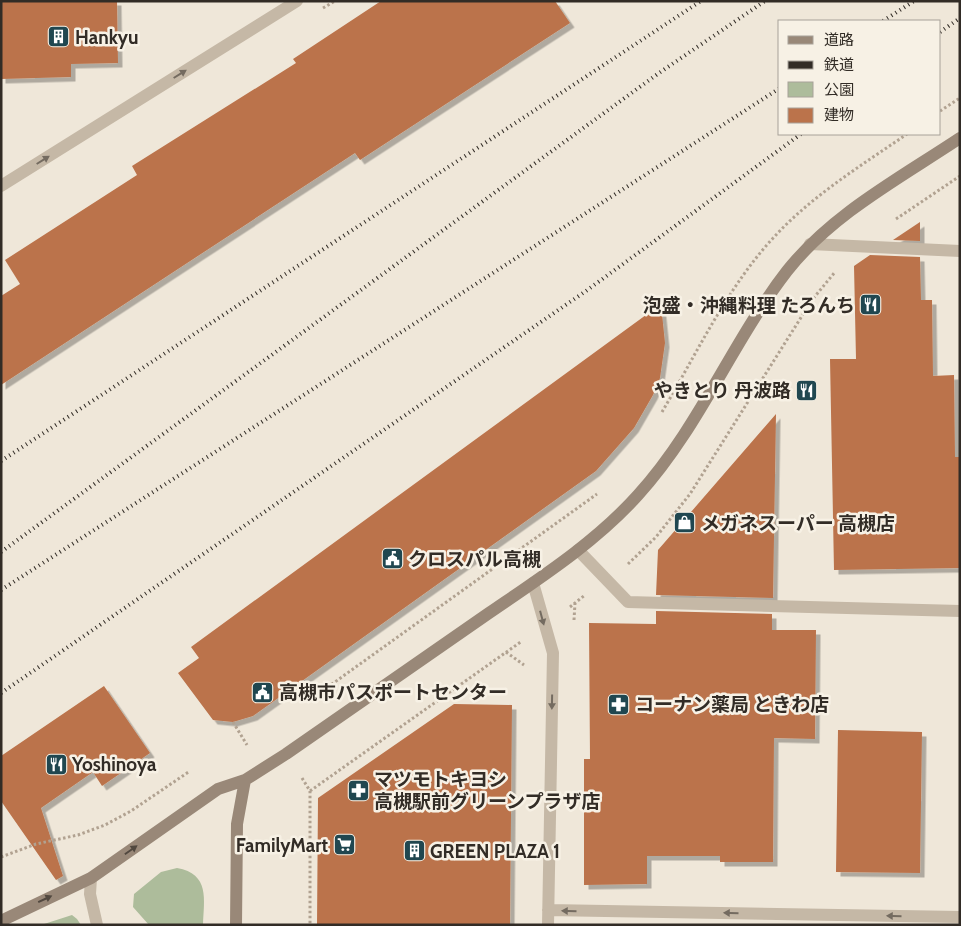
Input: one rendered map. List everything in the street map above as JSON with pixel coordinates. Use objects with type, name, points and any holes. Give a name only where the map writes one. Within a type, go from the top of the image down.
[{"type":"street","points":[[1,186],[297,1]]},
{"type":"street","points":[[1,921],[91,878],[218,790],[246,780],[533,583],[578,550],[636,497],[662,466],[706,402],[772,292],[810,244],[852,210],[960,138]]},
{"type":"street","points":[[810,244],[960,251]]},
{"type":"street","points":[[578,550],[628,602],[960,611]]},
{"type":"street","points":[[533,583],[553,653],[548,925]]},
{"type":"street","points":[[236,925],[237,824],[246,780]]},
{"type":"street","points":[[91,878],[91,901],[97,925]]},
{"type":"street","points":[[548,910],[960,917]]},
{"type":"path","points":[[941,110],[960,98]]},
{"type":"path","points":[[659,417],[745,272],[774,236],[832,186],[906,135]]},
{"type":"path","points":[[301,706],[603,489]]},
{"type":"path","points":[[233,722],[247,745]]},
{"type":"path","points":[[240,750],[255,740]]},
{"type":"path","points":[[1,857],[36,844],[78,835],[105,825],[131,811],[193,769]]},
{"type":"path","points":[[310,790],[310,925]]},
{"type":"green space","points":[[177,868],[188,871],[200,882],[204,897],[203,925],[149,925],[133,907],[134,894],[161,872]]},
{"type":"green space","points":[[72,915],[81,925],[41,925]]},
{"type":"building","name":"Hankyu","points":[[1,1],[117,1],[118,63],[71,64],[71,77],[1,79]]},
{"type":"building","points":[[381,1],[555,1],[570,23],[360,160],[355,153],[1,385],[1,296],[20,284],[5,260],[137,175],[132,166],[296,63],[293,59]]},
{"type":"building","points":[[920,222],[920,241],[893,240]]},
{"type":"building","points":[[870,255],[920,257],[921,300],[932,300],[933,376],[954,375],[955,457],[960,457],[960,568],[834,570],[830,359],[856,359],[854,266]]},
{"type":"building","name":"クロスパル高槻","points":[[661,304],[665,343],[660,378],[653,395],[634,428],[596,471],[253,716],[233,722],[213,720],[178,673],[199,658],[191,647]]},
{"type":"building","points":[[776,414],[773,598],[656,595],[658,550]]},
{"type":"building","points":[[656,611],[772,614],[772,630],[816,630],[815,739],[774,738],[773,862],[720,862],[720,856],[647,856],[647,884],[584,885],[584,759],[590,759],[589,623],[656,624]]},
{"type":"building","points":[[104,686],[150,753],[102,786],[93,772],[41,808],[63,876],[56,880],[1,801],[1,756]]},
{"type":"building","name":"GREEN PLAZA 1","points":[[454,704],[512,705],[510,925],[317,925],[318,798]]},
{"type":"building","points":[[838,730],[922,732],[920,873],[836,872]]},
{"type":"railway","points":[[1,461],[701,1]]},
{"type":"railway","points":[[1,552],[659,73],[765,1]]},
{"type":"railway","points":[[885,20],[914,1]]},
{"type":"railway","points":[[941,31],[960,18]]},
{"type":"railway","points":[[1,590],[778,89]]},
{"type":"railway","points":[[1,693],[586,291],[800,135]]},
{"type":"place","name":"Hankyu","points":[[59,37]]},
{"type":"place","name":"泡盛・沖縄料理 たろんち","points":[[871,305]]},
{"type":"place","name":"やきとり 丹波路","points":[[807,390]]},
{"type":"place","name":"メガネスーパー 高槻店","points":[[685,523]]},
{"type":"place","name":"クロスパル高槻","points":[[392,559]]},
{"type":"place","name":"高槻市パスポートセンター","points":[[263,692]]},
{"type":"place","name":"コーナン薬局 ときわ店","points":[[619,704]]},
{"type":"place","name":"Yoshinoya","points":[[56,764]]},
{"type":"place","name":"マツモトキヨシ 高槻駅前グリーンプラザ店","points":[[358,790]]},
{"type":"place","name":"FamilyMart","points":[[344,845]]},
{"type":"place","name":"GREEN PLAZA 1","points":[[414,851]]}]
